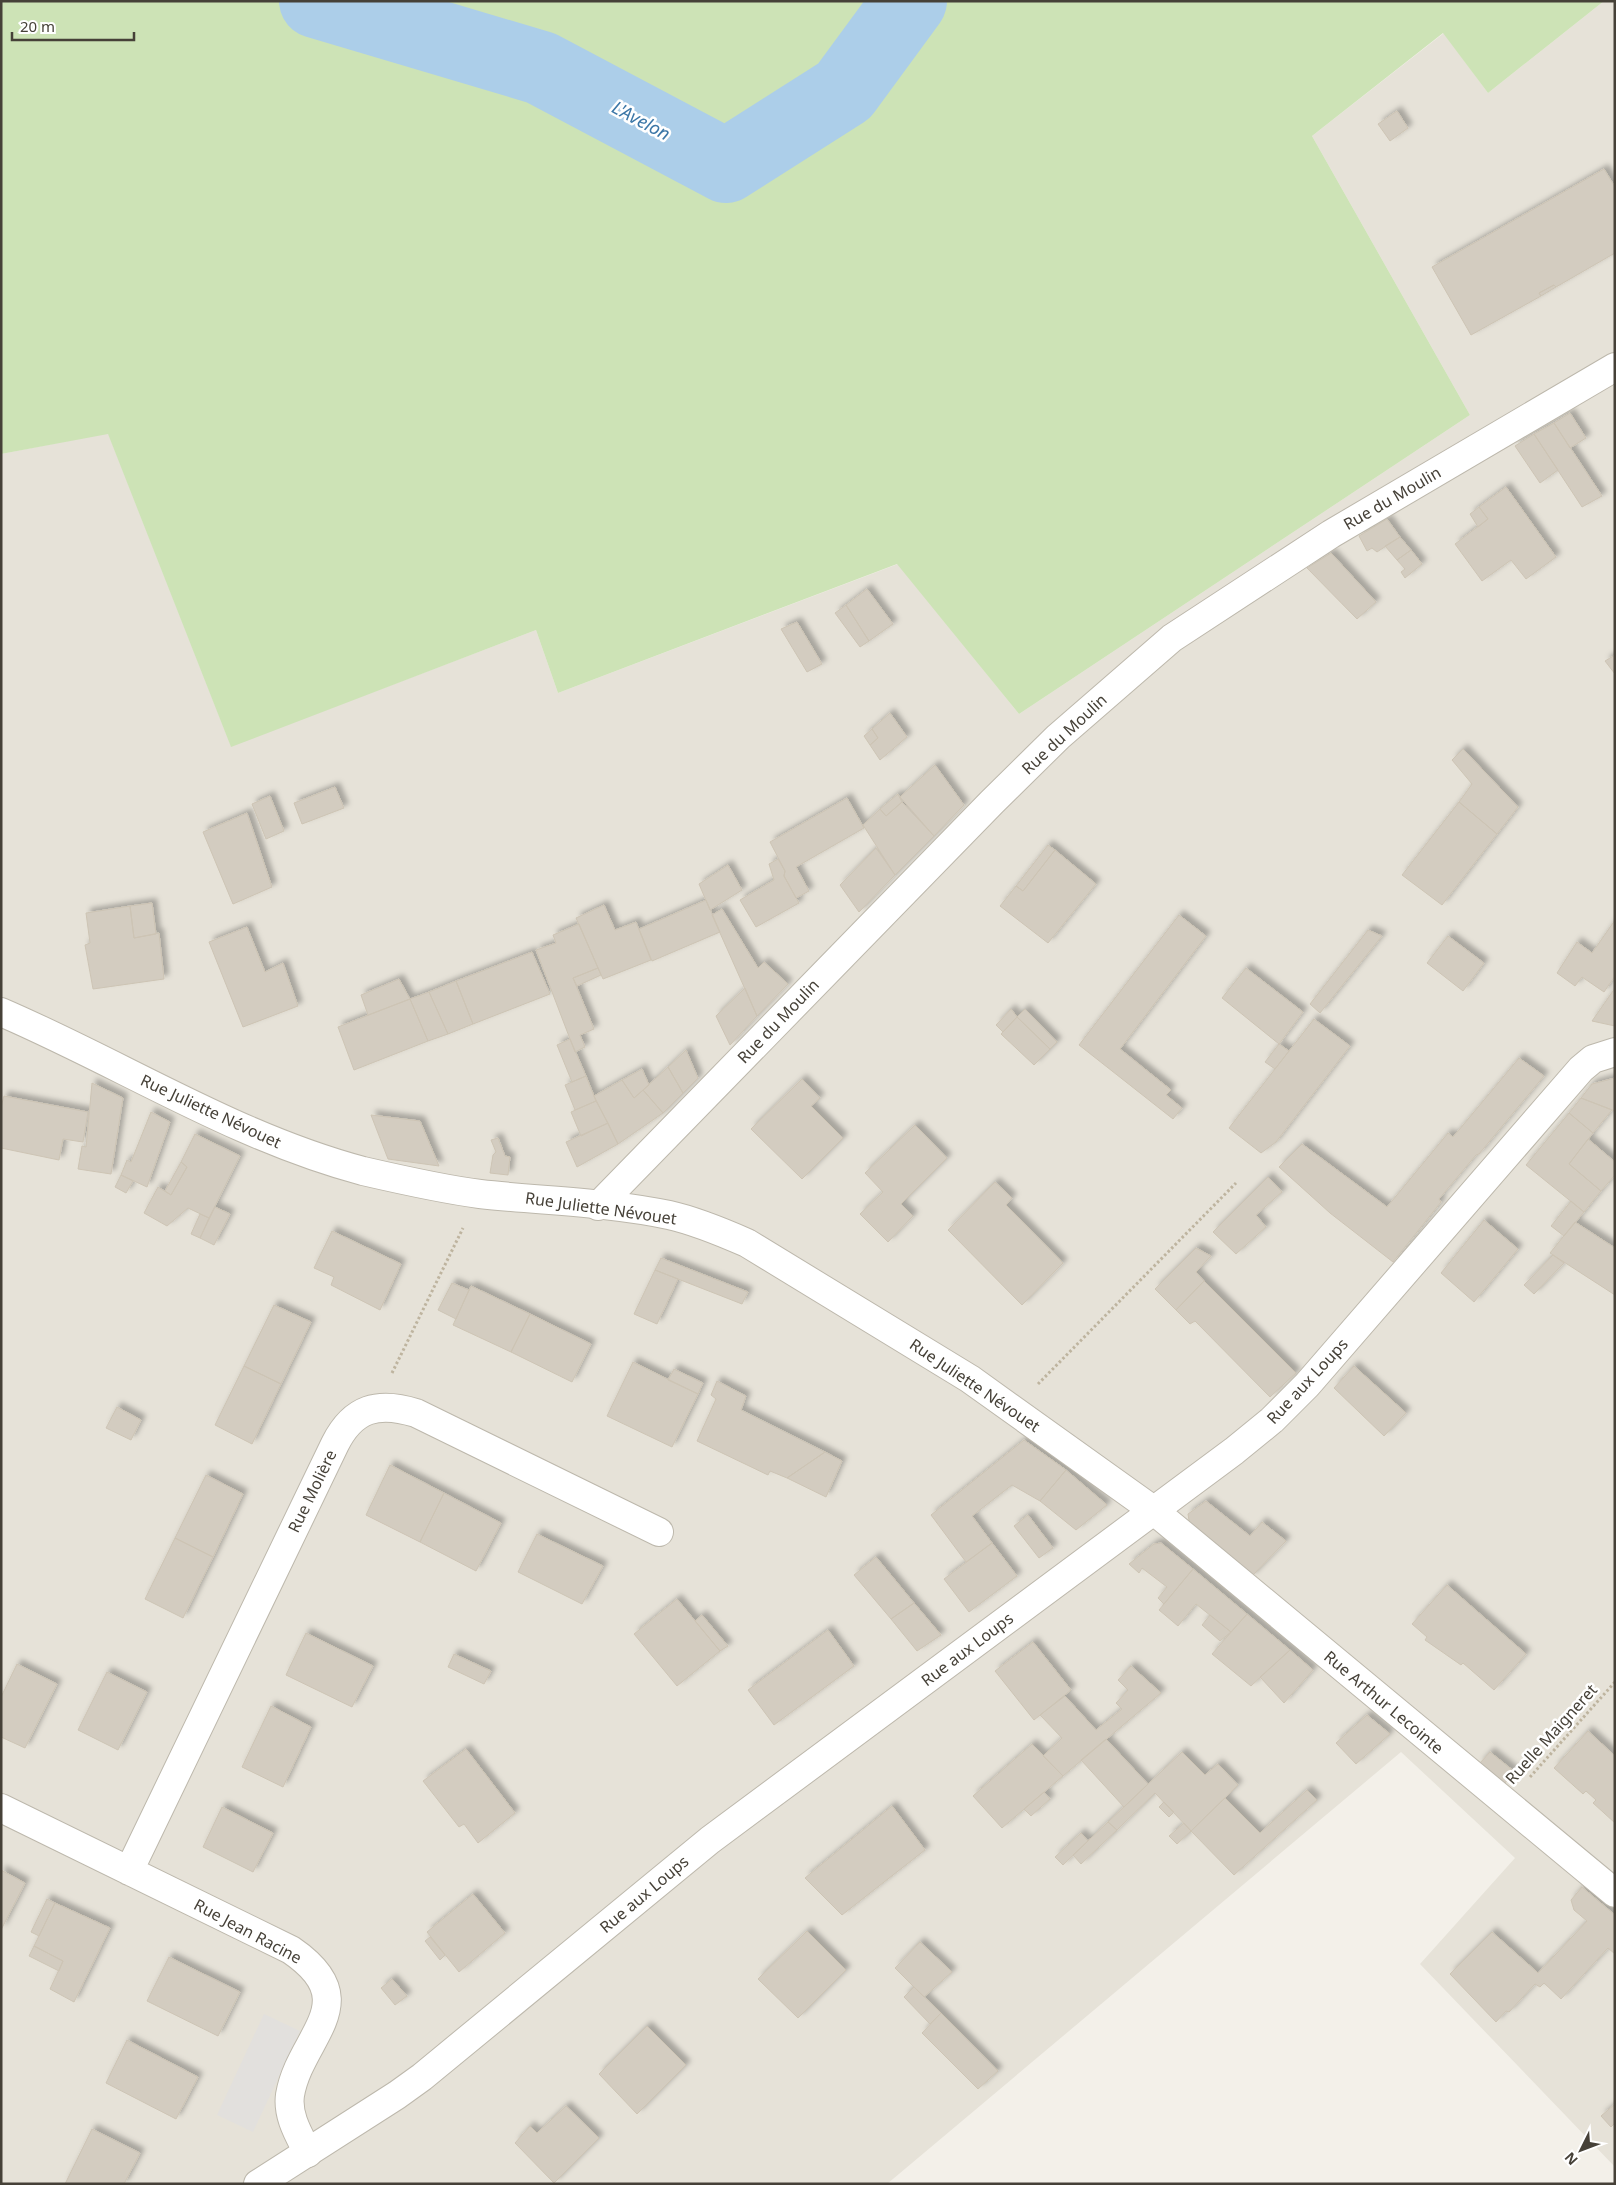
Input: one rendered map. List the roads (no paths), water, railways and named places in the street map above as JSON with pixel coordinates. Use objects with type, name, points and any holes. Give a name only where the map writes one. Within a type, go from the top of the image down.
[{"type":"street","name":"Rue du Moulin","points":[[598,1206],[992,802],[1058,737],[1172,638],[1331,534],[1615,367]]},
{"type":"street","name":"Rue Juliette Névouet","points":[[1,1012],[72,1044],[224,1121],[275,1142],[363,1170],[480,1194],[668,1215],[695,1222],[747,1243],[936,1357],[1014,1410],[1153,1510]]},
{"type":"street","name":"Rue aux Loups","points":[[258,2184],[422,2077],[710,1840],[1234,1451],[1290,1404],[1581,1069],[1594,1059],[1615,1052]]},
{"type":"street","name":"Rue Molière","points":[[129,1871],[342,1430],[351,1419],[374,1408],[400,1408],[416,1413],[659,1532]]},
{"type":"street","name":"Rue Arthur Lecointe","points":[[1153,1510],[1615,1893]]},
{"type":"street","name":"Rue Jean Racine","points":[[1,1808],[291,1950],[316,1970],[325,1994],[326,2008],[323,2023],[296,2075],[290,2095],[290,2109],[295,2126],[308,2153]]},
{"type":"waterway","name":"L'Avelon","points":[[316,1],[541,68],[726,166],[844,91],[910,1]]}]
